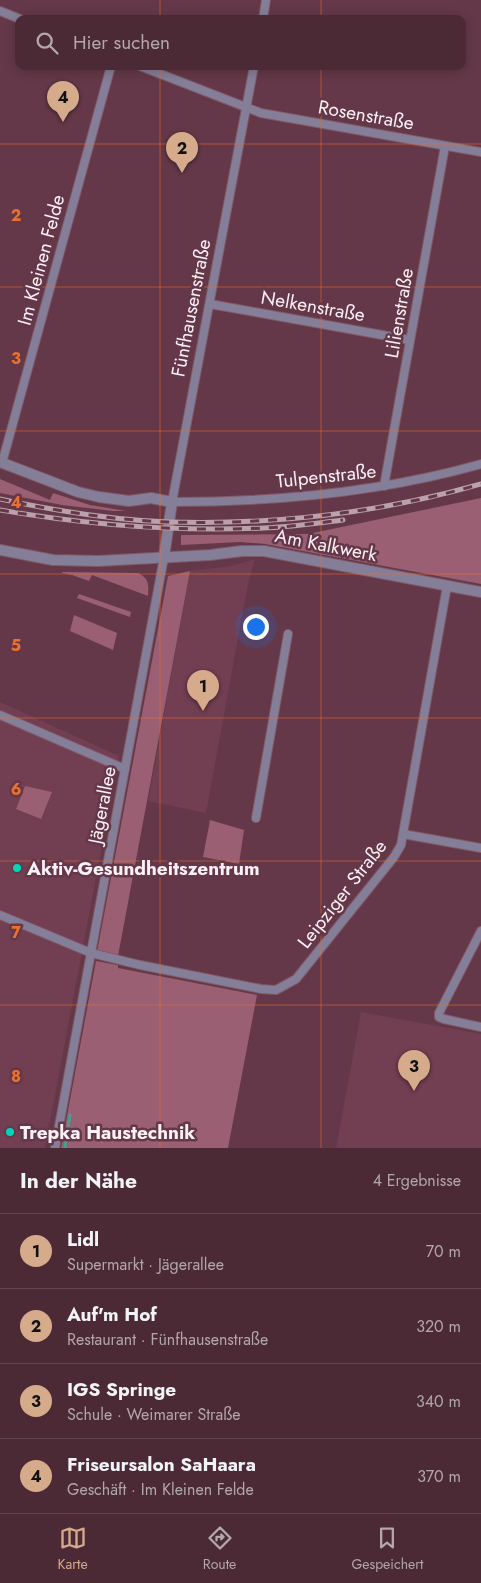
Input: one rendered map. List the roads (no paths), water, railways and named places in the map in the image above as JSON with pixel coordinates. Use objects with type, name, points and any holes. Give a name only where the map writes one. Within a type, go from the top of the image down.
[{"type":"street","points":[[264,15],[266,0]]},
{"type":"street","points":[[0,11],[15,17]]},
{"type":"street","name":"Im Kleinen Felde","points":[[1,463],[109,70]]},
{"type":"street","name":"Rosenstraße","points":[[150,70],[261,113],[481,152]]},
{"type":"street","name":"Fünfhausenstraße","points":[[164,557],[172,502],[253,70]]},
{"type":"street","name":"Lilienstraße","points":[[384,486],[445,146]]},
{"type":"street","name":"Nelkenstraße","points":[[210,304],[410,340]]},
{"type":"street","points":[[1,463],[78,492],[98,497],[129,501],[151,498],[172,502]]},
{"type":"street","name":"Tulpenstraße","points":[[172,502],[284,498],[384,486],[481,464]]},
{"type":"street","name":"Am Kalkwerk","points":[[0,550],[53,560],[98,561],[264,551],[481,592]]},
{"type":"street","name":"Jägerallee","points":[[55,1148],[164,557]]},
{"type":"street","name":"Leipziger Straße","points":[[0,915],[91,953],[140,965],[262,989],[276,990],[296,979],[394,857],[401,845],[447,586]]},
{"type":"street","points":[[256,818],[288,634]]},
{"type":"street","points":[[0,715],[125,769]]},
{"type":"street","points":[[403,834],[481,848]]},
{"type":"street","points":[[481,931],[439,1014],[444,1019],[481,1027]]},
{"type":"waterway","points":[[65,1148],[70,1115]]},
{"type":"railway","points":[[0,499],[63,511],[126,519],[169,522],[248,521],[287,519],[366,510],[404,503],[481,484]]},
{"type":"railway","points":[[0,510],[66,520],[198,529],[274,527],[343,520]]},
{"type":"place","name":"Friseursalon SaHaara","points":[[63,122]]},
{"type":"place","name":"Auf'm Hof","points":[[182,173]]},
{"type":"place","name":"Lidl","points":[[203,711]]},
{"type":"place","name":"Aktiv-Gesundheitszentrum","points":[[17,868]]},
{"type":"place","name":"IGS Springe","points":[[414,1091]]},
{"type":"place","name":"Trepka Haustechnik","points":[[10,1132]]}]
